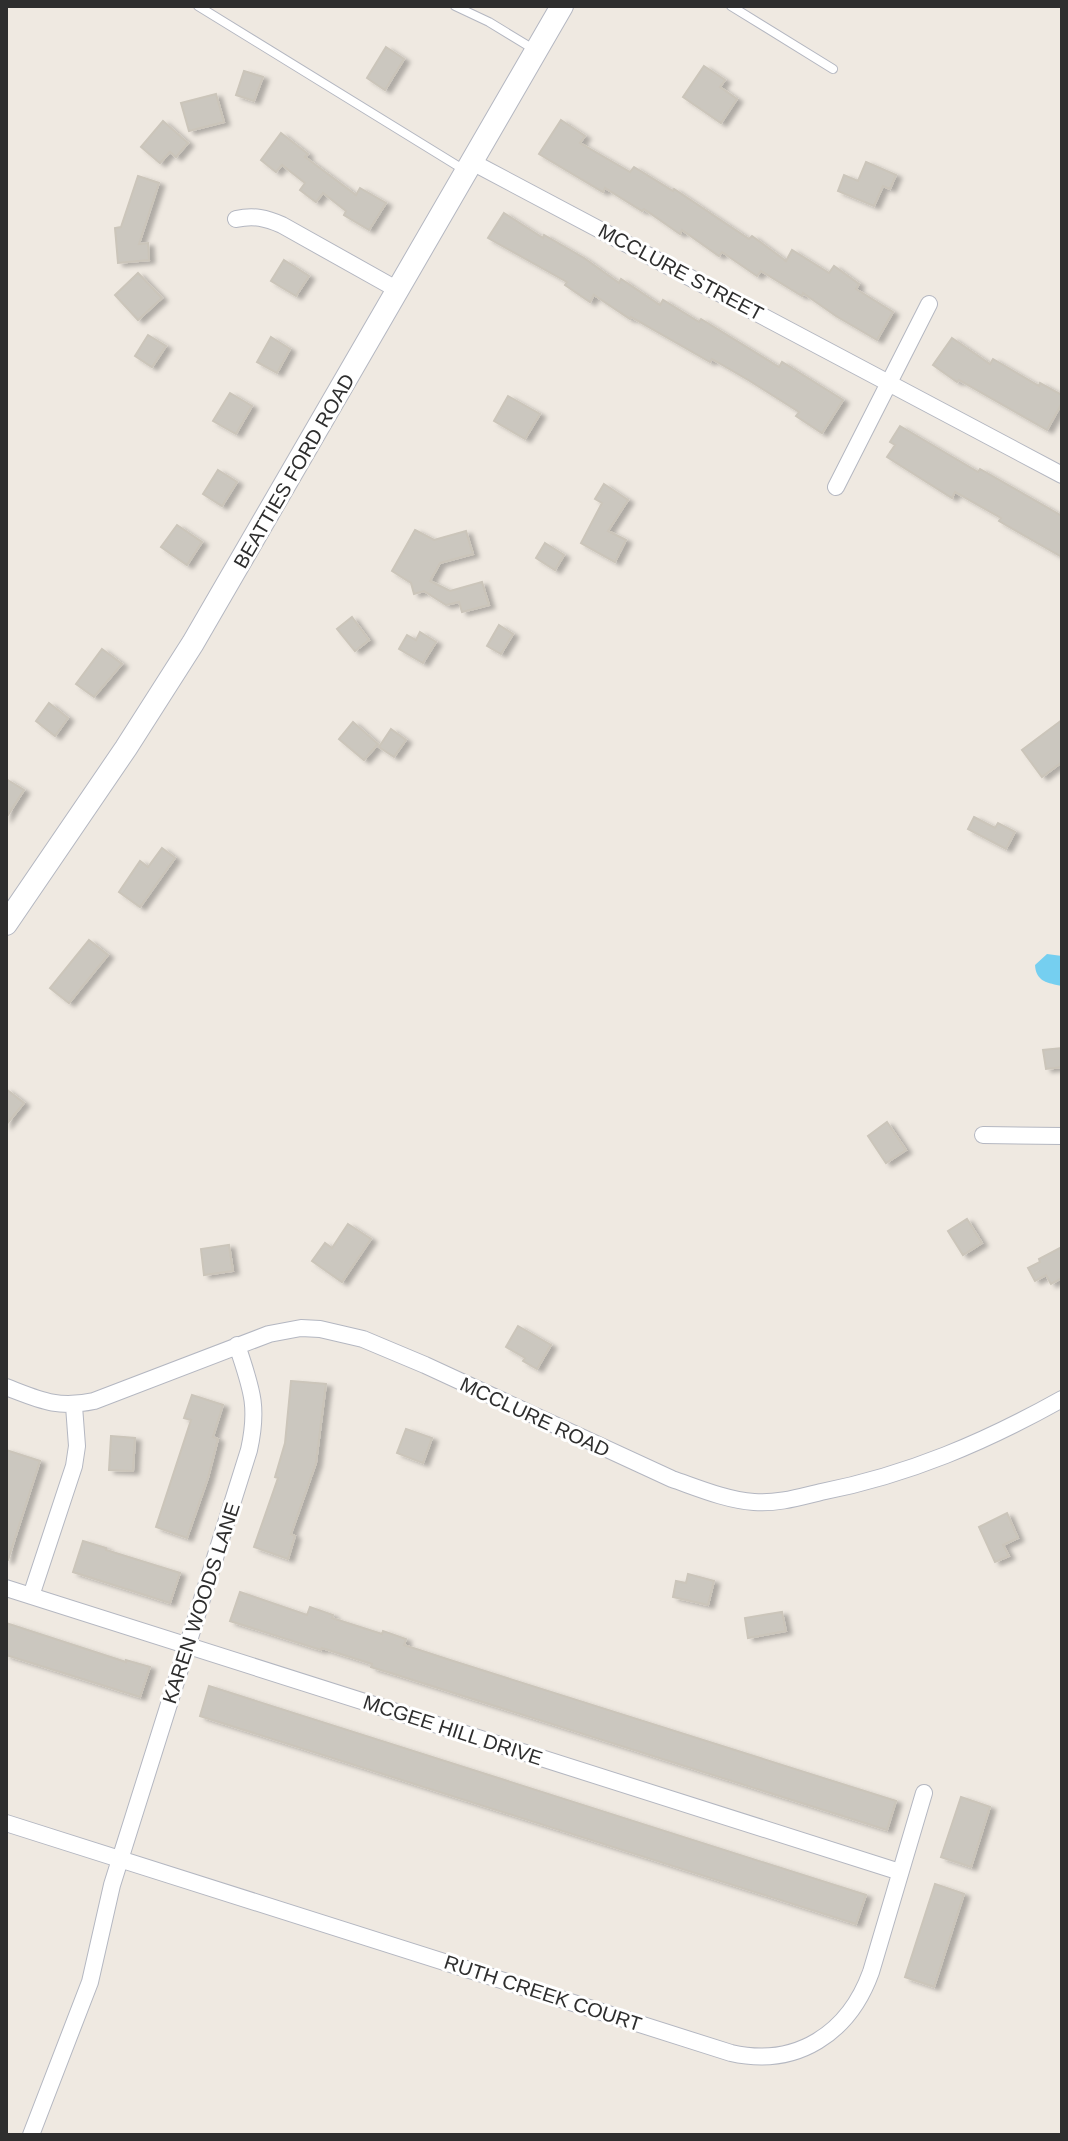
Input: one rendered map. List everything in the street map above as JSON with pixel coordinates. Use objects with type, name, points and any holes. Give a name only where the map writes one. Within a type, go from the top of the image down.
[{"type":"main road","name":"BEATTIES FORD ROAD","points":[[6,924],[193,643],[562,6]]},
{"type":"street","name":"MCCLURE STREET","points":[[469,167],[890,382]]},
{"type":"street","points":[[236,219],[251,216],[275,222],[398,290]]},
{"type":"street","points":[[836,487],[929,304]]},
{"type":"street","points":[[890,382],[1062,475]]},
{"type":"street","points":[[983,1135],[1062,1136]]},
{"type":"street","name":"MCCLURE ROAD","points":[[6,1387],[47,1403],[74,1406],[269,1334],[301,1328],[337,1331],[363,1339],[672,1479],[709,1492],[754,1502],[775,1502],[828,1491],[942,1459],[1062,1399]]},
{"type":"street","name":"KAREN WOODS LANE","points":[[31,2135],[90,1982],[104,1911],[249,1450],[255,1412],[251,1387],[237,1345]]},
{"type":"street","points":[[31,1596],[74,1466],[77,1446],[74,1406]]},
{"type":"street","name":"MCGEE HILL DRIVE","points":[[6,1588],[900,1872]]},
{"type":"street","name":"RUTH CREEK COURT","points":[[6,1823],[731,2053],[753,2057],[788,2053],[810,2046],[844,2021],[866,1985],[924,1793]]},
{"type":"lane","points":[[198,6],[469,167]]},
{"type":"lane","points":[[455,6],[489,22],[536,51]]},
{"type":"lane","points":[[731,6],[833,69]]},
{"type":"water","points":[[1047,954],[1062,956],[1062,986],[1044,981],[1036,971],[1035,965]]},
{"type":"building","points":[[386,47],[404,59],[385,90],[367,78]]},
{"type":"building","points":[[704,66],[725,80],[720,87],[737,99],[721,123],[683,97]]},
{"type":"building","points":[[244,71],[263,77],[254,101],[236,95]]},
{"type":"building","points":[[216,94],[224,122],[189,131],[181,103]]},
{"type":"building","points":[[561,120],[585,136],[580,143],[630,172],[634,167],[674,189],[749,239],[752,236],[786,261],[792,250],[829,273],[834,266],[859,284],[856,289],[893,312],[877,340],[803,293],[802,296],[761,271],[757,276],[722,252],[719,256],[682,230],[680,234],[644,209],[642,211],[605,188],[603,192],[539,154]]},
{"type":"building","points":[[163,121],[188,143],[176,157],[170,152],[160,163],[141,147]]},
{"type":"building","points":[[281,133],[308,154],[305,157],[356,195],[360,188],[386,203],[369,230],[344,215],[346,211],[323,193],[316,202],[300,190],[305,183],[282,165],[276,172],[261,160]]},
{"type":"building","points":[[866,162],[896,175],[890,189],[883,186],[874,206],[838,191],[844,175],[858,181]]},
{"type":"building","points":[[138,176],[159,183],[139,244],[148,243],[149,260],[118,263],[115,228],[121,227]]},
{"type":"building","points":[[504,213],[543,238],[544,235],[584,258],[619,283],[621,279],[660,305],[663,300],[699,322],[701,319],[779,367],[782,362],[843,400],[822,433],[796,416],[799,412],[750,381],[630,319],[594,295],[590,302],[565,285],[567,282],[488,238]]},
{"type":"building","points":[[284,260],[309,276],[296,296],[271,281]]},
{"type":"building","points":[[138,273],[162,298],[138,320],[115,295]]},
{"type":"building","points":[[148,335],[166,346],[152,367],[135,356]]},
{"type":"building","points":[[271,337],[290,349],[277,373],[257,362]]},
{"type":"building","points":[[952,338],[990,364],[993,359],[1039,386],[1040,383],[1062,395],[1062,403],[1047,430],[959,380],[957,382],[933,365]]},
{"type":"building","points":[[230,393],[252,406],[236,434],[213,421]]},
{"type":"building","points":[[508,396],[540,414],[525,439],[494,421]]},
{"type":"building","points":[[900,426],[1062,516],[1062,557],[999,521],[1001,518],[955,492],[952,498],[887,457],[895,445],[890,442]]},
{"type":"building","points":[[218,470],[237,482],[222,506],[203,494]]},
{"type":"building","points":[[604,484],[628,500],[608,531],[626,540],[615,562],[581,543],[602,503],[595,499]]},
{"type":"building","points":[[177,525],[202,542],[187,565],[161,547]]},
{"type":"building","points":[[415,530],[434,540],[466,531],[473,554],[440,563],[430,581],[450,591],[482,582],[489,605],[462,612],[459,602],[446,605],[424,591],[414,594],[411,583],[392,571]]},
{"type":"building","points":[[545,543],[564,555],[555,570],[536,558]]},
{"type":"building","points":[[352,617],[369,640],[355,651],[337,629]]},
{"type":"building","points":[[499,625],[513,634],[501,654],[487,646]]},
{"type":"building","points":[[420,632],[436,642],[423,663],[399,649],[407,635],[416,640]]},
{"type":"building","points":[[102,649],[122,664],[94,697],[76,684]]},
{"type":"building","points":[[49,703],[68,718],[55,736],[36,721]]},
{"type":"building","points":[[1062,720],[1062,762],[1042,777],[1022,750]]},
{"type":"building","points":[[353,722],[378,744],[364,760],[339,739]]},
{"type":"building","points":[[391,729],[406,740],[394,757],[379,747]]},
{"type":"building","points":[[6,779],[24,790],[6,818]]},
{"type":"building","points":[[974,817],[995,828],[998,823],[1015,832],[1006,849],[968,829]]},
{"type":"building","points":[[162,848],[175,858],[140,907],[119,892],[140,861],[148,867]]},
{"type":"building","points":[[89,940],[108,955],[69,1003],[50,988]]},
{"type":"building","points":[[1062,1048],[1062,1067],[1046,1069],[1043,1050]]},
{"type":"building","points":[[6,1089],[24,1103],[6,1125]]},
{"type":"building","points":[[887,1122],[906,1150],[886,1163],[868,1136]]},
{"type":"building","points":[[967,1219],[982,1243],[963,1255],[948,1231]]},
{"type":"building","points":[[348,1224],[371,1239],[342,1282],[312,1261],[325,1243],[332,1248]]},
{"type":"building","points":[[229,1245],[233,1271],[204,1275],[201,1249]]},
{"type":"building","points":[[1062,1247],[1062,1278],[1051,1284],[1046,1275],[1035,1281],[1028,1268]]},
{"type":"building","points":[[518,1326],[551,1345],[537,1369],[506,1347]]},
{"type":"building","points":[[291,1381],[326,1384],[316,1463],[291,1534],[295,1536],[288,1559],[254,1547],[278,1478],[275,1477],[285,1443]]},
{"type":"building","points":[[192,1395],[223,1405],[213,1437],[218,1439],[208,1478],[187,1538],[156,1527],[191,1420],[184,1418]]},
{"type":"building","points":[[406,1429],[432,1438],[423,1463],[397,1453]]},
{"type":"building","points":[[111,1436],[135,1438],[133,1471],[109,1470]]},
{"type":"building","points":[[6,1450],[40,1461],[8,1560],[6,1560]]},
{"type":"building","points":[[1007,1513],[1018,1538],[1003,1545],[1009,1556],[995,1562],[979,1527]]},
{"type":"building","points":[[83,1541],[180,1573],[170,1603],[73,1572]]},
{"type":"building","points":[[688,1574],[714,1581],[708,1605],[673,1597],[676,1581],[686,1583]]},
{"type":"building","points":[[240,1592],[307,1615],[310,1607],[333,1615],[332,1618],[406,1639],[404,1645],[896,1801],[887,1830],[230,1621]]},
{"type":"building","points":[[782,1612],[786,1631],[748,1638],[745,1618]]},
{"type":"building","points":[[6,1623],[150,1667],[140,1697],[6,1655]]},
{"type":"building","points":[[209,1686],[866,1895],[856,1924],[200,1716]]},
{"type":"building","points":[[961,1797],[990,1807],[971,1867],[941,1857]]},
{"type":"building","points":[[935,1884],[964,1894],[934,1987],[905,1977]]}]
